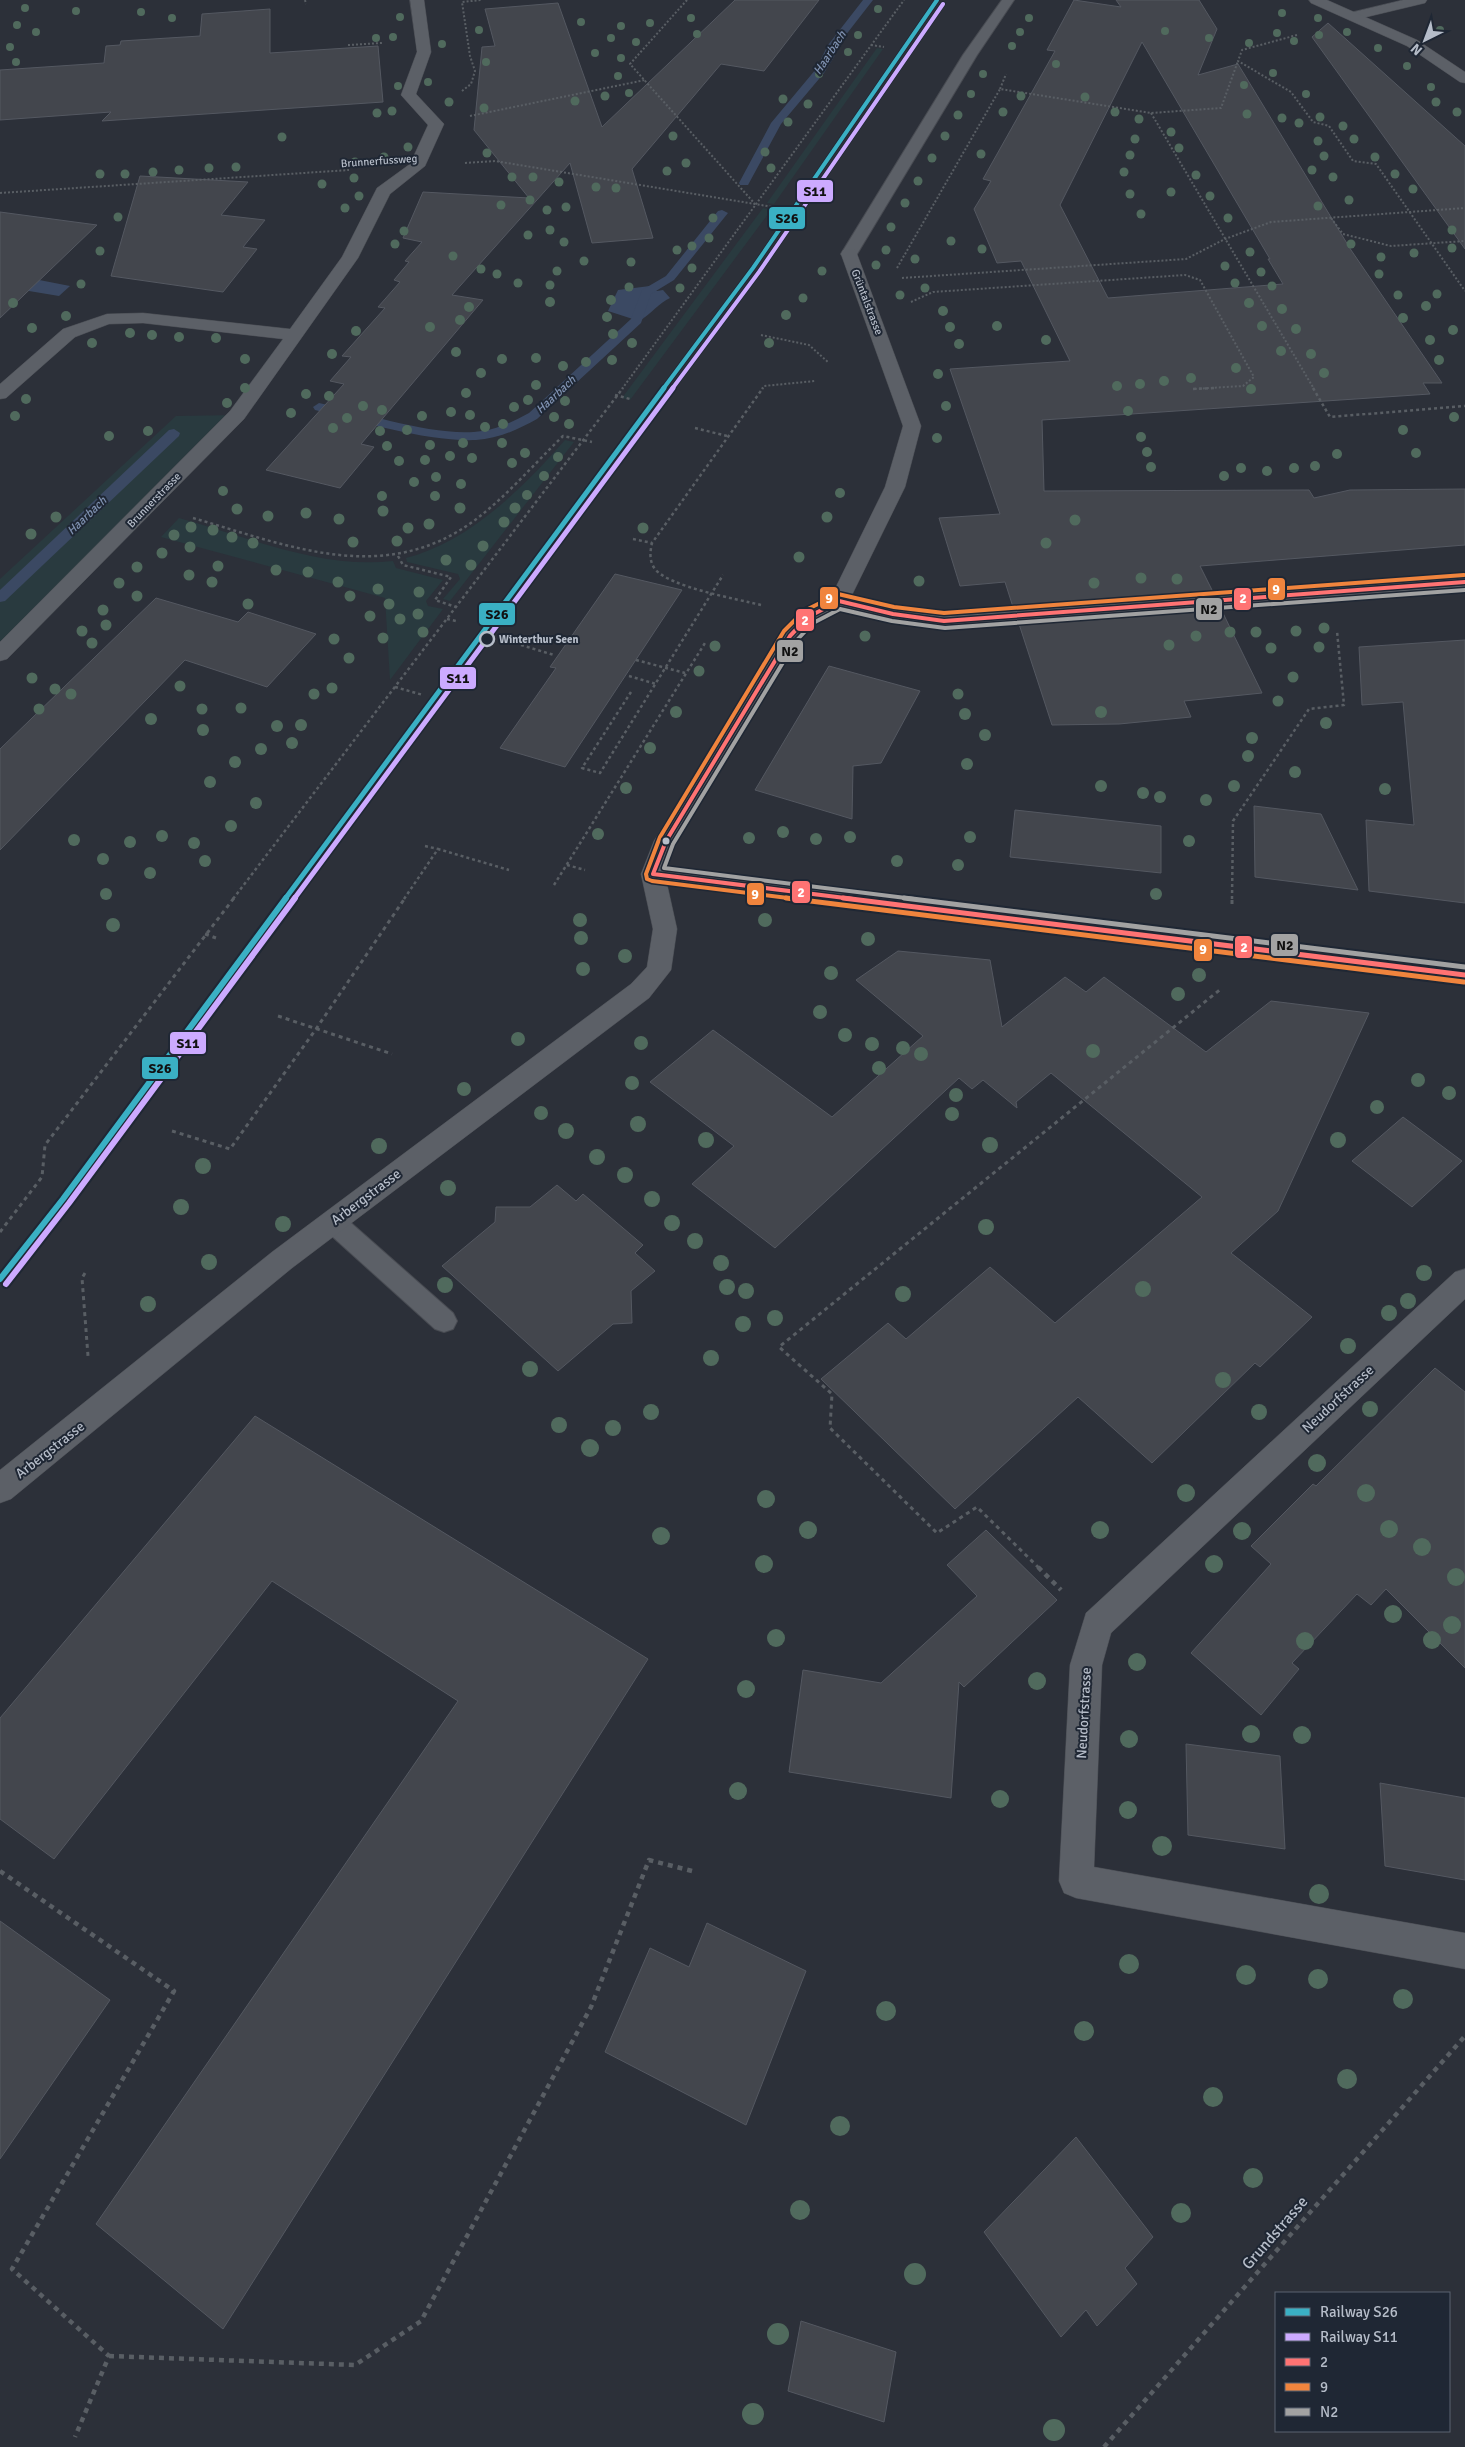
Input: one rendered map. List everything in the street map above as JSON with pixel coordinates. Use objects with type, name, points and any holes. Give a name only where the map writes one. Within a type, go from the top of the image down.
[{"type":"street","points":[[417,0],[424,52],[408,95],[436,124],[417,166]]},
{"type":"street","points":[[1316,0],[1412,43],[1465,79]]},
{"type":"street","points":[[1354,16],[1420,0]]},
{"type":"street","name":"Brunnerstrasse","points":[[0,654],[149,506],[236,415],[296,335],[350,258],[383,191],[417,166]]},
{"type":"street","name":"Grüntalstrasse","points":[[839,601],[896,486],[912,426],[848,254]]},
{"type":"street","points":[[0,394],[69,333],[107,319],[143,318],[296,335]]},
{"type":"street","points":[[1465,582],[944,621],[893,614],[839,601],[808,618],[790,636],[666,841],[653,874],[1465,975]]},
{"type":"street","name":"Arbergstrasse","points":[[0,1489],[282,1260],[632,996],[659,970],[665,928],[653,874]]},
{"type":"street","name":"Neudorfstrasse","points":[[1465,1281],[1097,1624],[1086,1665],[1076,1881],[1465,1952]]},
{"type":"lane","name":"Grüntalstrasse","points":[[848,254],[970,55],[1008,0]]},
{"type":"lane","points":[[333,1222],[444,1320]]},
{"type":"path","points":[[305,0],[306,4]]},
{"type":"path","points":[[466,117],[461,90],[471,84],[475,71],[470,56],[462,2],[481,0]]},
{"type":"path","points":[[687,0],[630,64],[755,204]]},
{"type":"path","points":[[0,1232],[42,1178],[45,1145],[584,441],[615,395],[904,0]]},
{"type":"path","points":[[891,278],[1000,89],[1151,113],[1221,108],[1242,50],[1299,35]]},
{"type":"path","points":[[871,45],[884,47]]},
{"type":"path","points":[[1238,61],[1291,92],[1313,122],[1329,126],[1353,161],[1376,164],[1465,291]]},
{"type":"path","points":[[436,124],[646,80]]},
{"type":"path","points":[[1151,113],[1330,417],[1465,406]]},
{"type":"path","name":"Brunnerfussweg","points":[[0,192],[495,160],[772,207]]},
{"type":"path","points":[[859,281],[1186,259],[1225,239],[1271,222],[1465,208]]},
{"type":"path","points":[[1332,218],[1343,234],[1391,246],[1465,242]]},
{"type":"path","points":[[870,312],[898,309],[933,292],[1185,275],[1200,280],[1254,377],[1243,386],[1193,389]]},
{"type":"path","points":[[761,335],[809,345],[829,363]]},
{"type":"path","points":[[808,618],[661,576],[651,566],[648,554],[652,544],[764,386],[815,381]]},
{"type":"path","points":[[615,395],[630,399]]},
{"type":"path","points":[[695,428],[727,436]]},
{"type":"path","points":[[149,506],[346,558],[398,556],[432,548],[476,520],[563,436],[592,442]]},
{"type":"path","points":[[633,539],[652,544]]},
{"type":"path","points":[[398,556],[403,565],[450,578],[435,600],[436,602],[456,608]]},
{"type":"path","points":[[631,692],[582,768],[600,773],[723,575]]},
{"type":"path","points":[[447,619],[456,621]]},
{"type":"path","points":[[1097,1624],[977,1507],[937,1533],[830,1428],[832,1394],[779,1347],[1227,984],[1230,947],[1233,821],[1309,709],[1344,706],[1337,625]]},
{"type":"path","points":[[554,885],[705,643]]},
{"type":"path","points":[[521,645],[554,655]]},
{"type":"path","points":[[636,660],[685,673]]},
{"type":"path","points":[[630,676],[656,684]]},
{"type":"path","points":[[394,687],[424,695]]},
{"type":"path","points":[[425,846],[509,870]]},
{"type":"path","points":[[172,1130],[230,1150],[316,1029],[438,849]]},
{"type":"path","points":[[567,865],[585,870]]},
{"type":"path","points":[[205,934],[216,938]]},
{"type":"path","points":[[278,1016],[392,1054]]},
{"type":"path","points":[[85,1273],[82,1278],[92,1416]]},
{"type":"path","points":[[0,1871],[174,1991],[12,2269],[109,2356],[355,2365],[420,2321],[591,2007],[649,1860],[696,1872]]},
{"type":"path","name":"Grundstrasse","points":[[1104,2447],[1465,2036]]},
{"type":"path","points":[[75,2437],[109,2356]]},
{"type":"shaded area","points":[[877,48],[883,49],[774,204],[767,203]]},
{"type":"shaded area","points":[[763,208],[771,210],[630,400],[622,398]]},
{"type":"shaded area","points":[[237,415],[0,654],[0,579],[176,416]]},
{"type":"shaded area","points":[[565,440],[574,442],[450,601],[443,599],[460,579],[458,574],[407,562],[406,558],[452,540],[473,526],[513,494]]},
{"type":"shaded area","points":[[179,518],[284,550],[311,556],[366,562],[393,561],[396,568],[443,580],[426,601],[428,606],[443,609],[390,680],[385,598],[161,537]]},
{"type":"water","points":[[29,278],[70,286],[59,296],[17,289]]},
{"type":"water","points":[[650,286],[657,291],[663,290],[670,298],[662,302],[639,321],[608,311],[618,290]]},
{"type":"building","points":[[735,0],[819,0],[764,71],[721,64],[632,169],[653,238],[592,243],[570,163],[452,295],[483,300],[361,444],[374,447],[340,488],[266,470],[344,384],[330,381],[351,357],[342,356],[385,308],[378,307],[400,282],[394,280],[409,262],[405,261],[422,242],[403,238],[423,192],[529,198],[474,130],[482,47],[495,46],[485,9],[558,3],[602,127]]},
{"type":"building","points":[[1074,0],[1121,7],[1116,0],[1199,0],[1217,29],[1198,75],[1238,64],[1351,250],[1442,383],[1423,383],[1430,394],[1042,420],[1044,491],[1309,490],[1314,498],[1350,490],[1465,489],[1465,545],[1200,566],[1213,592],[1013,607],[1005,582],[960,586],[939,518],[1000,514],[950,369],[1070,361],[1021,261],[997,263],[974,209],[991,181],[983,179],[1055,51],[1047,50]],"holes":[[[1142,42],[1270,259],[1268,259],[1283,284],[1108,298],[1060,205]]]},
{"type":"building","points":[[270,9],[270,53],[378,46],[383,102],[102,121],[111,112],[0,120],[0,70],[104,63],[106,46],[120,45],[121,41],[200,36],[202,14]]},
{"type":"building","points":[[1328,23],[1465,146],[1465,249],[1312,37]]},
{"type":"building","points":[[140,176],[248,182],[221,215],[265,220],[243,247],[257,249],[223,292],[111,276]]},
{"type":"building","points":[[0,212],[97,225],[0,318]]},
{"type":"building","points":[[615,574],[682,590],[565,767],[500,748],[556,668],[550,667]]},
{"type":"building","points":[[156,598],[238,622],[248,612],[316,634],[267,687],[185,660],[0,850],[0,749]]},
{"type":"building","points":[[1221,609],[1262,693],[1184,701],[1191,717],[1119,724],[1052,725],[1019,624]]},
{"type":"building","points":[[1465,640],[1465,903],[1369,891],[1366,820],[1414,825],[1403,702],[1362,705],[1359,647]]},
{"type":"building","points":[[829,666],[920,691],[881,763],[853,766],[852,819],[755,790]]},
{"type":"building","points":[[1254,806],[1321,814],[1358,890],[1255,877]]},
{"type":"building","points":[[1015,810],[1161,826],[1161,873],[1010,857]]},
{"type":"building","points":[[898,951],[990,960],[1002,1027],[1065,977],[1086,992],[1104,977],[1206,1052],[1271,1001],[1369,1013],[1278,1211],[1231,1253],[1312,1317],[1260,1367],[1255,1363],[1152,1463],[1078,1397],[955,1509],[821,1379],[888,1323],[906,1339],[990,1267],[1055,1323],[1202,1197],[1051,1073],[1016,1102],[1017,1108],[983,1080],[972,1089],[959,1078],[775,1248],[692,1184],[734,1146],[650,1082],[713,1030],[832,1117],[923,1036],[856,980]]},
{"type":"building","points":[[1403,1117],[1462,1161],[1412,1207],[1352,1161]]},
{"type":"building","points":[[557,1185],[576,1201],[583,1194],[643,1245],[635,1253],[655,1271],[631,1291],[632,1323],[613,1324],[558,1371],[442,1266],[495,1222],[496,1207],[530,1207]]},
{"type":"building","points":[[1435,1368],[1465,1392],[1465,1668],[1386,1589],[1371,1605],[1357,1594],[1292,1663],[1299,1669],[1261,1715],[1191,1653],[1271,1564],[1251,1546],[1313,1484],[1316,1486]]},
{"type":"building","points":[[255,1416],[648,1659],[223,2329],[96,2224],[458,1701],[272,1581],[54,1859],[0,1819],[0,1718]]},
{"type":"building","points":[[986,1530],[1057,1600],[964,1687],[959,1682],[951,1798],[789,1772],[803,1670],[881,1683],[977,1596],[947,1565]]},
{"type":"building","points":[[1186,1744],[1280,1756],[1285,1849],[1188,1835]]},
{"type":"building","points":[[1380,1783],[1465,1798],[1465,1880],[1385,1866]]},
{"type":"building","points":[[0,1921],[110,2000],[0,2159]]},
{"type":"building","points":[[707,1923],[806,1971],[746,2125],[605,2052],[650,1948],[689,1967]]},
{"type":"building","points":[[1076,2137],[1153,2237],[1125,2268],[1137,2284],[1097,2326],[1086,2310],[1061,2337],[984,2232]]},
{"type":"building","points":[[801,2321],[896,2352],[884,2422],[788,2391]]},
{"type":"waterway","name":"Haarbach","points":[[744,183],[776,123],[820,71],[829,57],[833,45],[868,0]]},
{"type":"waterway","name":"Haarbach","points":[[319,407],[397,425],[456,435],[475,436],[490,434],[519,423],[533,416],[637,320],[646,292],[670,278],[722,213]]},
{"type":"waterway","name":"Haarbach","points":[[0,598],[174,433]]},
{"type":"rail line","name":"S26","points":[[0,1279],[63,1199],[753,268],[937,0]]},
{"type":"rail line","name":"S11","points":[[6,1284],[69,1203],[759,272],[943,4]]},
{"type":"transit line","name":"9","points":[[1464,575],[944,613],[894,607],[838,594],[804,611],[784,631],[660,837],[646,874],[647,879],[652,881],[1464,982]]},
{"type":"transit line","name":"2","points":[[1465,582],[944,621],[893,614],[839,601],[808,617],[790,636],[666,841],[653,874],[1465,975]]},
{"type":"transit line","name":"N2","points":[[1465,590],[945,628],[892,621],[840,609],[813,623],[796,641],[673,844],[664,868],[1465,967]]},
{"type":"place","name":"Winterthur Seen","points":[[487,639]]}]
